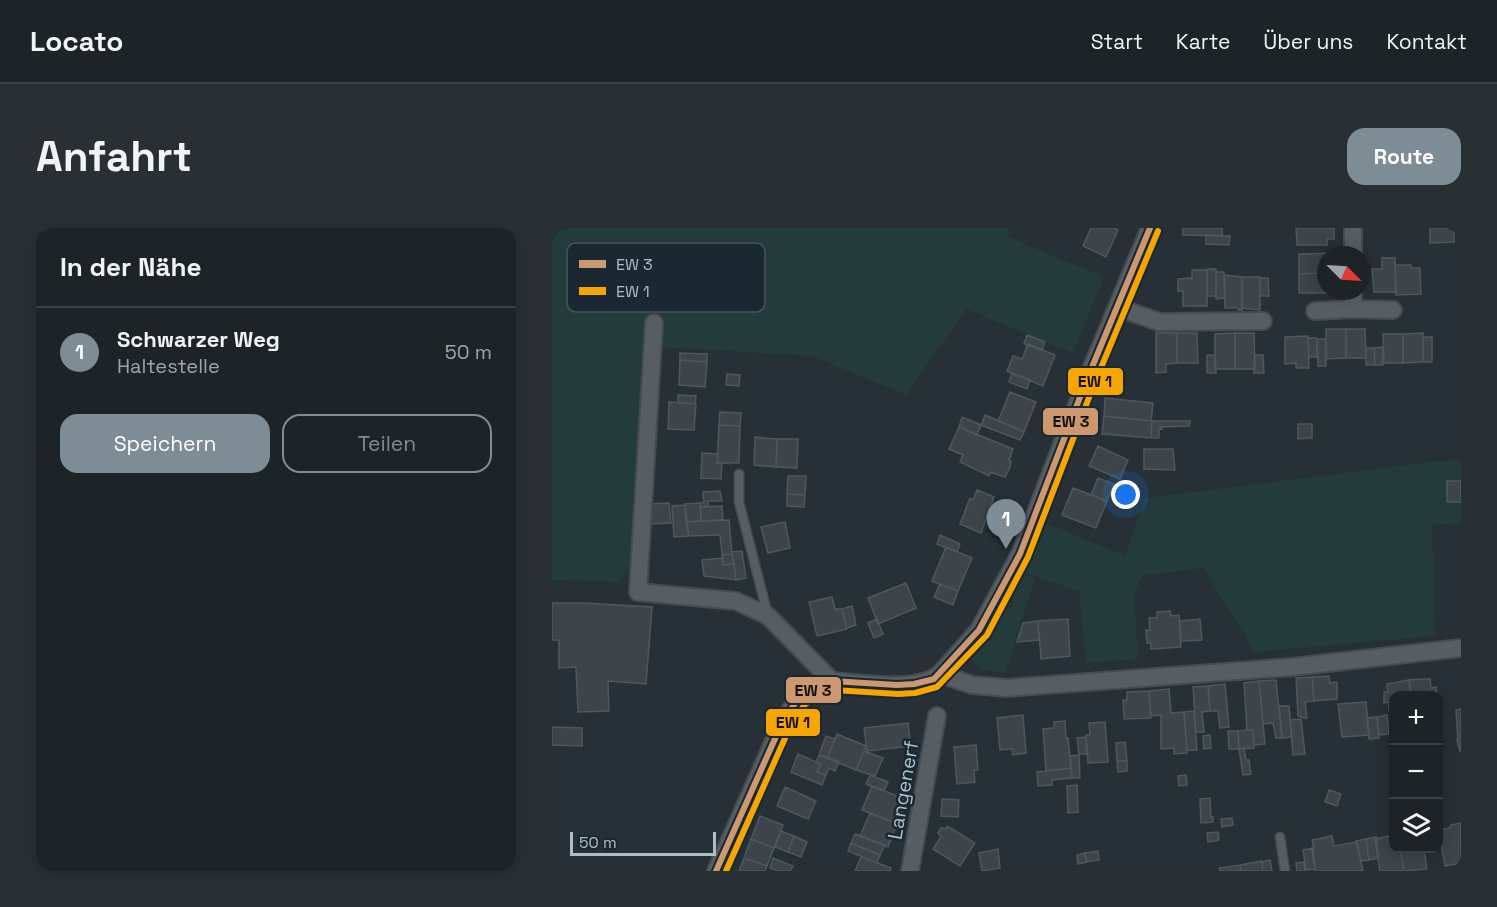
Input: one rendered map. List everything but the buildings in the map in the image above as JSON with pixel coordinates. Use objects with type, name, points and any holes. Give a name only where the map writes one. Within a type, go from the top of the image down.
[{"type":"street","points":[[716,871],[782,723],[800,698],[832,681],[897,685],[934,679],[979,630],[1020,554],[1085,384],[1150,228]]},
{"type":"street","points":[[1353,228],[1353,246]]},
{"type":"street","points":[[1353,300],[1353,309]]},
{"type":"street","points":[[1117,307],[1159,322],[1263,321]]},
{"type":"street","points":[[1315,311],[1393,310]]},
{"type":"street","points":[[654,323],[638,592],[736,601],[768,616],[832,681]]},
{"type":"street","points":[[940,674],[972,685],[1006,688],[1292,666],[1461,648]]},
{"type":"street","name":"Langenerf","points":[[910,871],[937,716]]},
{"type":"lane","points":[[739,474],[739,502],[768,616]]},
{"type":"lane","points":[[1280,837],[1285,871]]},
{"type":"green space","points":[[552,228],[1009,228],[1008,237],[1104,277],[1073,353],[966,309],[906,395],[812,356],[658,347],[634,563],[619,582],[552,580]]},
{"type":"green space","points":[[1461,460],[1461,523],[1432,525],[1435,636],[1255,652],[1203,568],[1143,576],[1134,593],[1138,659],[1086,663],[1079,591],[1025,573],[1047,523],[1125,556],[1145,498]]},
{"type":"green space","points":[[1023,574],[1035,578],[1005,673],[980,670],[971,659],[994,629],[1005,608],[1010,610],[1014,602],[1010,600]]},
{"type":"transit line","points":[[716,871],[782,723],[799,697],[832,681],[897,685],[934,679],[979,630],[1020,554],[1085,384],[1150,228]]},
{"type":"transit line","points":[[726,871],[790,727],[805,704],[834,690],[898,694],[915,693],[937,687],[987,635],[1028,557],[1093,387],[1158,231]]},
{"type":"place","name":"Schwarzer Weg","points":[[1006,549]]}]
